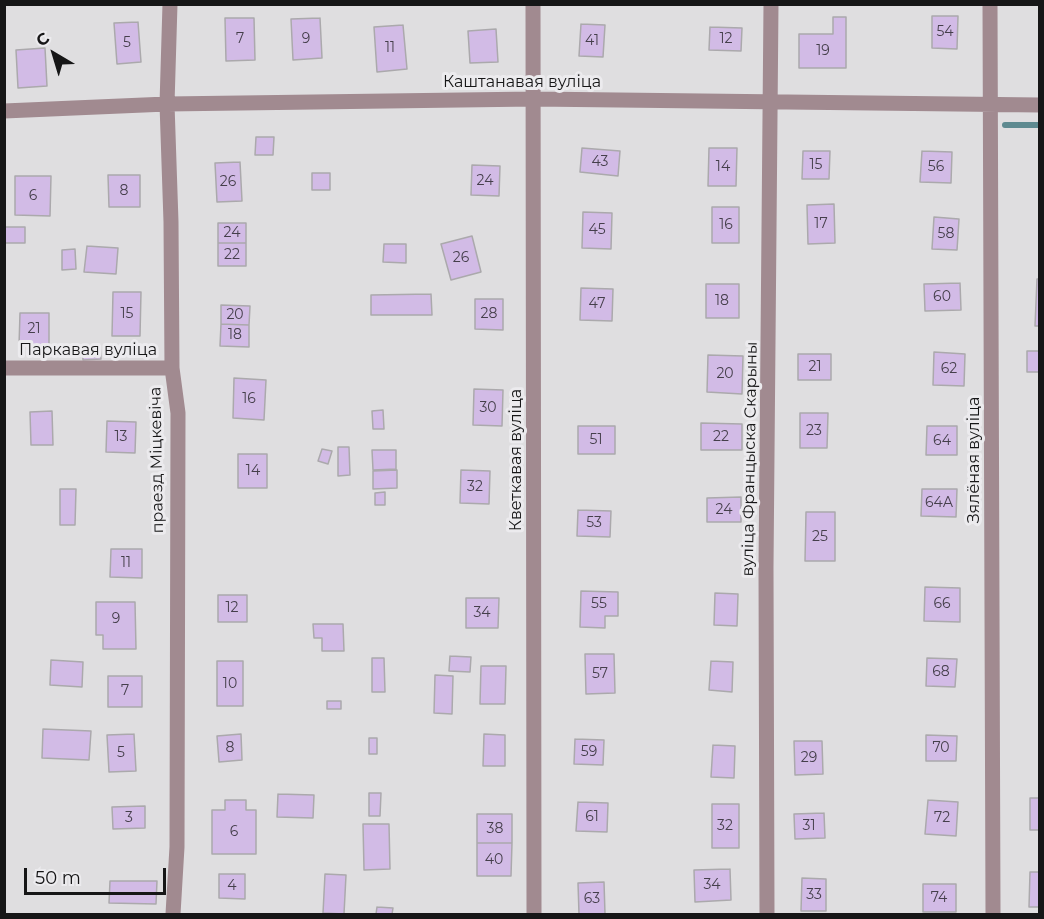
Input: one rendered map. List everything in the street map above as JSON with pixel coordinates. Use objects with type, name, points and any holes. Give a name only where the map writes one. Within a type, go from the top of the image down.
[{"type":"street","name":"праезд Міцкевіча","points":[[170,4],[167,104],[172,368],[178,413],[177,847],[173,915]]},
{"type":"street","name":"Кветкавая вуліца","points":[[533,4],[534,915]]},
{"type":"street","name":"вуліца Францыска Скарыны","points":[[766,915],[766,567],[771,4]]},
{"type":"street","name":"Зялёная вуліца","points":[[990,4],[993,915]]},
{"type":"street","name":"Каштанавая вуліца","points":[[4,111],[167,104],[534,99],[1040,105]]},
{"type":"street","name":"Паркавая вуліца","points":[[4,368],[172,368]]},
{"type":"building","points":[[932,16],[958,16],[957,49],[932,48]]},
{"type":"building","points":[[833,17],[846,17],[846,68],[799,68],[799,34],[833,34]]},
{"type":"building","points":[[225,18],[254,18],[255,60],[226,61]]},
{"type":"building","points":[[320,18],[322,58],[293,60],[291,19]]},
{"type":"building","points":[[138,22],[141,62],[117,64],[114,23]]},
{"type":"building","points":[[581,24],[605,25],[603,57],[579,56]]},
{"type":"building","points":[[403,25],[407,69],[377,72],[374,27]]},
{"type":"building","points":[[710,27],[742,28],[741,51],[709,50]]},
{"type":"building","points":[[496,29],[498,62],[470,63],[468,31]]},
{"type":"building","points":[[45,48],[47,86],[18,88],[16,50]]},
{"type":"building","points":[[256,137],[274,137],[273,155],[255,155]]},
{"type":"building","points":[[582,148],[620,151],[618,176],[580,172]]},
{"type":"building","points":[[709,148],[737,148],[736,186],[708,186]]},
{"type":"building","points":[[803,151],[830,151],[829,179],[802,179]]},
{"type":"building","points":[[922,151],[952,152],[951,183],[920,182]]},
{"type":"building","points":[[240,162],[242,201],[217,202],[215,163]]},
{"type":"building","points":[[472,165],[500,166],[499,196],[471,195]]},
{"type":"building","points":[[312,173],[330,173],[330,190],[312,190]]},
{"type":"building","points":[[108,175],[140,175],[140,207],[109,207]]},
{"type":"building","points":[[15,176],[51,176],[50,216],[15,215]]},
{"type":"building","points":[[834,204],[835,243],[808,244],[807,205]]},
{"type":"building","points":[[712,207],[739,207],[739,243],[712,243]]},
{"type":"building","points":[[583,212],[612,213],[611,249],[582,248]]},
{"type":"building","points":[[934,217],[959,219],[957,250],[932,249]]},
{"type":"building","points":[[218,223],[246,223],[246,243],[218,243]]},
{"type":"building","points":[[4,227],[25,227],[25,243],[4,243]]},
{"type":"building","points":[[472,236],[481,272],[451,280],[441,244]]},
{"type":"building","points":[[218,243],[246,243],[246,266],[218,266]]},
{"type":"building","points":[[384,244],[406,244],[406,263],[383,262]]},
{"type":"building","points":[[87,246],[118,248],[116,274],[84,272]]},
{"type":"building","points":[[75,249],[76,269],[62,270],[62,250]]},
{"type":"building","points":[[1037,279],[1040,279],[1040,326],[1035,326]]},
{"type":"building","points":[[960,283],[961,310],[925,311],[924,284]]},
{"type":"building","points":[[706,284],[739,284],[739,318],[706,318]]},
{"type":"building","points":[[581,288],[613,289],[612,321],[580,320]]},
{"type":"building","points":[[113,292],[141,292],[140,336],[112,336]]},
{"type":"building","points":[[431,294],[432,315],[371,315],[371,295]]},
{"type":"building","points":[[475,299],[503,299],[503,330],[475,329]]},
{"type":"building","points":[[221,305],[250,306],[249,325],[221,324]]},
{"type":"building","points":[[20,313],[49,313],[49,346],[19,346]]},
{"type":"building","points":[[221,324],[249,325],[249,347],[220,346]]},
{"type":"building","points":[[100,345],[101,359],[83,360],[82,346]]},
{"type":"building","points":[[1027,351],[1040,351],[1040,372],[1027,372]]},
{"type":"building","points":[[934,352],[965,354],[964,386],[933,385]]},
{"type":"building","points":[[798,354],[831,354],[831,380],[798,380]]},
{"type":"building","points":[[708,355],[743,356],[742,394],[707,392]]},
{"type":"building","points":[[234,378],[266,380],[264,420],[233,418]]},
{"type":"building","points":[[474,389],[503,390],[502,426],[473,425]]},
{"type":"building","points":[[383,410],[384,429],[373,429],[372,411]]},
{"type":"building","points":[[52,411],[53,445],[31,445],[30,412]]},
{"type":"building","points":[[800,413],[828,413],[827,448],[800,448]]},
{"type":"building","points":[[107,421],[136,422],[135,453],[106,452]]},
{"type":"building","points":[[701,423],[742,424],[742,450],[701,450]]},
{"type":"building","points":[[578,426],[615,426],[615,454],[578,454]]},
{"type":"building","points":[[927,426],[957,426],[957,455],[926,455]]},
{"type":"building","points":[[338,447],[349,447],[350,475],[338,476]]},
{"type":"building","points":[[322,449],[332,451],[328,464],[318,461]]},
{"type":"building","points":[[372,450],[396,450],[396,469],[373,470]]},
{"type":"building","points":[[238,454],[267,454],[267,488],[238,488]]},
{"type":"building","points":[[397,470],[397,488],[373,489],[373,471]]},
{"type":"building","points":[[461,470],[490,471],[489,504],[460,503]]},
{"type":"building","points":[[60,489],[76,489],[75,525],[60,525]]},
{"type":"building","points":[[922,489],[957,489],[956,517],[921,516]]},
{"type":"building","points":[[385,492],[385,505],[375,505],[375,493]]},
{"type":"building","points":[[741,497],[741,522],[707,522],[707,498]]},
{"type":"building","points":[[578,510],[611,511],[610,537],[577,536]]},
{"type":"building","points":[[806,512],[835,512],[835,561],[805,561]]},
{"type":"building","points":[[111,549],[142,549],[142,578],[110,577]]},
{"type":"building","points":[[925,587],[960,588],[960,622],[924,621]]},
{"type":"building","points":[[581,591],[618,592],[618,616],[605,616],[605,628],[580,627]]},
{"type":"building","points":[[715,593],[738,594],[737,626],[714,625]]},
{"type":"building","points":[[218,595],[247,595],[247,622],[218,622]]},
{"type":"building","points":[[466,598],[499,598],[498,628],[466,628]]},
{"type":"building","points":[[96,602],[135,602],[136,649],[103,649],[103,635],[96,635]]},
{"type":"building","points":[[313,624],[343,624],[344,651],[322,651],[322,638],[314,638]]},
{"type":"building","points":[[585,654],[614,654],[615,693],[586,694]]},
{"type":"building","points":[[450,656],[471,657],[470,672],[449,671]]},
{"type":"building","points":[[372,658],[384,658],[385,692],[372,692]]},
{"type":"building","points":[[927,658],[957,659],[955,687],[926,686]]},
{"type":"building","points":[[51,660],[83,662],[82,687],[50,685]]},
{"type":"building","points":[[217,661],[243,661],[243,706],[217,706]]},
{"type":"building","points":[[711,661],[733,662],[732,692],[709,690]]},
{"type":"building","points":[[481,666],[506,666],[505,704],[480,704]]},
{"type":"building","points":[[435,675],[453,676],[452,714],[434,713]]},
{"type":"building","points":[[108,676],[142,676],[142,707],[108,707]]},
{"type":"building","points":[[327,701],[341,701],[341,709],[327,709]]},
{"type":"building","points":[[43,729],[91,731],[89,760],[42,758]]},
{"type":"building","points":[[134,734],[136,771],[109,772],[107,735]]},
{"type":"building","points":[[241,734],[242,760],[219,762],[217,736]]},
{"type":"building","points":[[484,734],[505,735],[505,766],[483,766]]},
{"type":"building","points":[[926,735],[957,736],[956,761],[926,761]]},
{"type":"building","points":[[369,738],[377,738],[377,754],[369,754]]},
{"type":"building","points":[[575,739],[604,740],[603,765],[574,764]]},
{"type":"building","points":[[794,741],[822,741],[823,774],[795,775]]},
{"type":"building","points":[[713,745],[735,746],[734,778],[711,777]]},
{"type":"building","points":[[369,793],[381,793],[380,816],[369,816]]},
{"type":"building","points":[[278,794],[314,795],[313,818],[277,817]]},
{"type":"building","points":[[1030,798],[1040,798],[1040,830],[1030,830]]},
{"type":"building","points":[[225,800],[246,800],[246,810],[256,810],[256,854],[212,854],[212,810],[225,810]]},
{"type":"building","points":[[928,800],[958,802],[956,836],[925,834]]},
{"type":"building","points":[[578,802],[608,803],[607,832],[576,831]]},
{"type":"building","points":[[712,804],[739,804],[739,848],[712,848]]},
{"type":"building","points":[[145,806],[145,828],[113,829],[112,807]]},
{"type":"building","points":[[824,813],[825,838],[795,839],[794,814]]},
{"type":"building","points":[[477,814],[512,814],[512,843],[477,843]]},
{"type":"building","points":[[363,824],[389,824],[390,869],[364,870]]},
{"type":"building","points":[[477,843],[512,843],[511,876],[477,876]]},
{"type":"building","points":[[730,869],[731,900],[695,902],[694,870]]},
{"type":"building","points":[[1030,872],[1040,872],[1040,907],[1029,907]]},
{"type":"building","points":[[219,874],[245,874],[245,899],[219,898]]},
{"type":"building","points":[[325,874],[346,875],[344,914],[323,913]]},
{"type":"building","points":[[802,878],[826,879],[826,911],[801,911]]},
{"type":"building","points":[[110,881],[157,881],[156,904],[109,903]]},
{"type":"building","points":[[604,882],[605,914],[579,914],[578,883]]},
{"type":"building","points":[[923,884],[956,884],[956,912],[923,912]]},
{"type":"building","points":[[377,907],[393,908],[392,914],[376,914]]},
{"type":"waterway","points":[[1005,125],[1040,125]]}]
